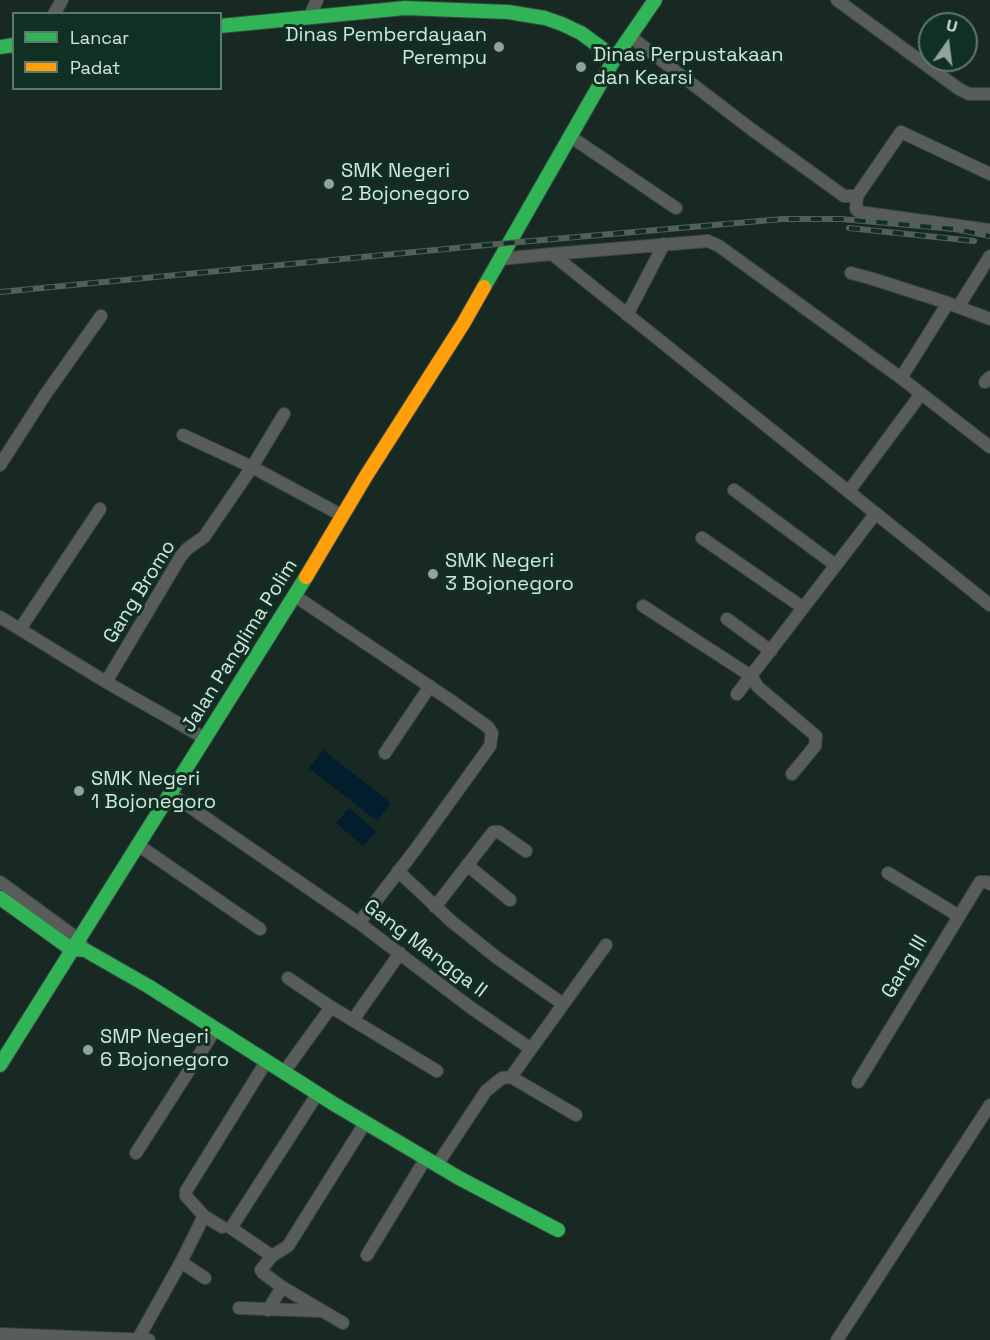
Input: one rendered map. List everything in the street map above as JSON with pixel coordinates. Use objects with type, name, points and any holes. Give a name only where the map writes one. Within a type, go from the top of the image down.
[{"type":"main road","points":[[222,26],[405,8],[507,12],[545,18],[562,24],[581,33],[615,58],[655,0]]},
{"type":"main road","name":"Jalan Panglima Polim","points":[[0,1065],[78,946],[138,844],[206,739],[463,324],[615,58]]},
{"type":"main road","points":[[0,898],[148,986],[266,1062],[432,1162],[558,1230]]},
{"type":"street","points":[[309,18],[317,0]]},
{"type":"street","points":[[837,0],[959,89],[969,94],[990,94]]},
{"type":"street","points":[[631,37],[842,195],[857,196]]},
{"type":"street","points":[[990,174],[901,132],[857,196],[856,209],[859,212],[990,230]]},
{"type":"street","points":[[571,137],[676,208]]},
{"type":"street","points":[[500,259],[708,241],[719,246],[901,378],[990,447]]},
{"type":"street","points":[[627,315],[664,244]]},
{"type":"street","points":[[552,254],[990,604]]},
{"type":"street","points":[[901,378],[990,255]]},
{"type":"street","points":[[850,273],[990,319]]},
{"type":"street","points":[[0,465],[45,395],[101,316]]},
{"type":"street","points":[[849,491],[921,394]]},
{"type":"street","name":"Gang Bromo","points":[[106,682],[181,556],[204,537],[252,467],[284,414]]},
{"type":"street","points":[[183,435],[252,467],[343,516]]},
{"type":"street","points":[[734,490],[834,564]]},
{"type":"street","points":[[20,629],[100,509]]},
{"type":"street","points":[[737,694],[834,564],[876,513]]},
{"type":"street","points":[[702,538],[802,607]]},
{"type":"street","points":[[295,596],[430,686],[491,730],[490,746],[359,923]]},
{"type":"street","points":[[643,606],[752,676],[758,687],[816,736],[815,746],[792,774]]},
{"type":"street","points":[[0,617],[106,682],[206,739]]},
{"type":"street","points":[[727,619],[771,651]]},
{"type":"street","points":[[385,753],[430,686]]},
{"type":"street","name":"Gang Mangga II","points":[[171,794],[359,923],[470,1007],[531,1049]]},
{"type":"street","points":[[435,907],[491,833],[499,832],[526,851]]},
{"type":"street","points":[[138,844],[260,929]]},
{"type":"street","points":[[467,865],[510,900]]},
{"type":"street","points":[[398,871],[435,907],[496,957],[563,1004]]},
{"type":"street","points":[[888,873],[959,916]]},
{"type":"street","points":[[0,882],[78,946]]},
{"type":"street","name":"Gang III","points":[[858,1082],[980,882],[990,884]]},
{"type":"street","points":[[511,1077],[606,945]]},
{"type":"street","points":[[352,1020],[400,953]]},
{"type":"street","points":[[288,978],[331,1007],[437,1071]]},
{"type":"street","points":[[284,1072],[331,1007]]},
{"type":"street","points":[[136,1153],[215,1030]]},
{"type":"street","points":[[222,1227],[204,1216],[186,1196],[186,1191],[266,1062]]},
{"type":"street","points":[[367,1256],[432,1162],[486,1091],[502,1078],[511,1077],[576,1115]]},
{"type":"street","points":[[272,1256],[231,1227],[318,1093]]},
{"type":"street","points":[[837,1340],[990,1106]]},
{"type":"street","points":[[343,1323],[320,1311],[261,1272],[272,1256],[288,1246],[365,1122]]},
{"type":"street","points":[[138,1340],[204,1216]]},
{"type":"street","points":[[181,1262],[205,1278]]},
{"type":"street","points":[[268,1310],[282,1287]]},
{"type":"street","points":[[239,1308],[320,1311]]},
{"type":"street","points":[[0,1334],[149,1340]]},
{"type":"water","points":[[323,750],[391,803],[377,821],[309,768]]},
{"type":"water","points":[[349,808],[376,831],[363,846],[336,823]]},
{"type":"railway","points":[[0,292],[783,219],[841,219],[955,229],[990,236]]},
{"type":"railway","points":[[849,228],[974,241]]},
{"type":"traffic: fast","points":[[484,287],[615,58],[655,0]]},
{"type":"traffic: fast","points":[[222,26],[405,8],[508,12],[545,18],[562,24],[581,33],[615,58]]},
{"type":"traffic: fast","points":[[0,47],[12,45]]},
{"type":"traffic: fast","points":[[0,1065],[306,577]]},
{"type":"traffic: fast","points":[[0,898],[71,949],[85,950],[148,986],[334,1104],[459,1178],[558,1230]]},
{"type":"traffic: slow","points":[[306,577],[484,287]]},
{"type":"place","name":"Dinas Pemberdayaan Perempu","points":[[499,47]]},
{"type":"place","name":"Dinas Perpustakaan dan Kearsi","points":[[581,67]]},
{"type":"place","name":"SMK Negeri 2 Bojonegoro","points":[[329,184]]},
{"type":"place","name":"SMK Negeri 3 Bojonegoro","points":[[433,574]]},
{"type":"place","name":"SMK Negeri 1 Bojonegoro","points":[[79,791]]},
{"type":"place","name":"SMP Negeri 6 Bojonegoro","points":[[88,1050]]}]
